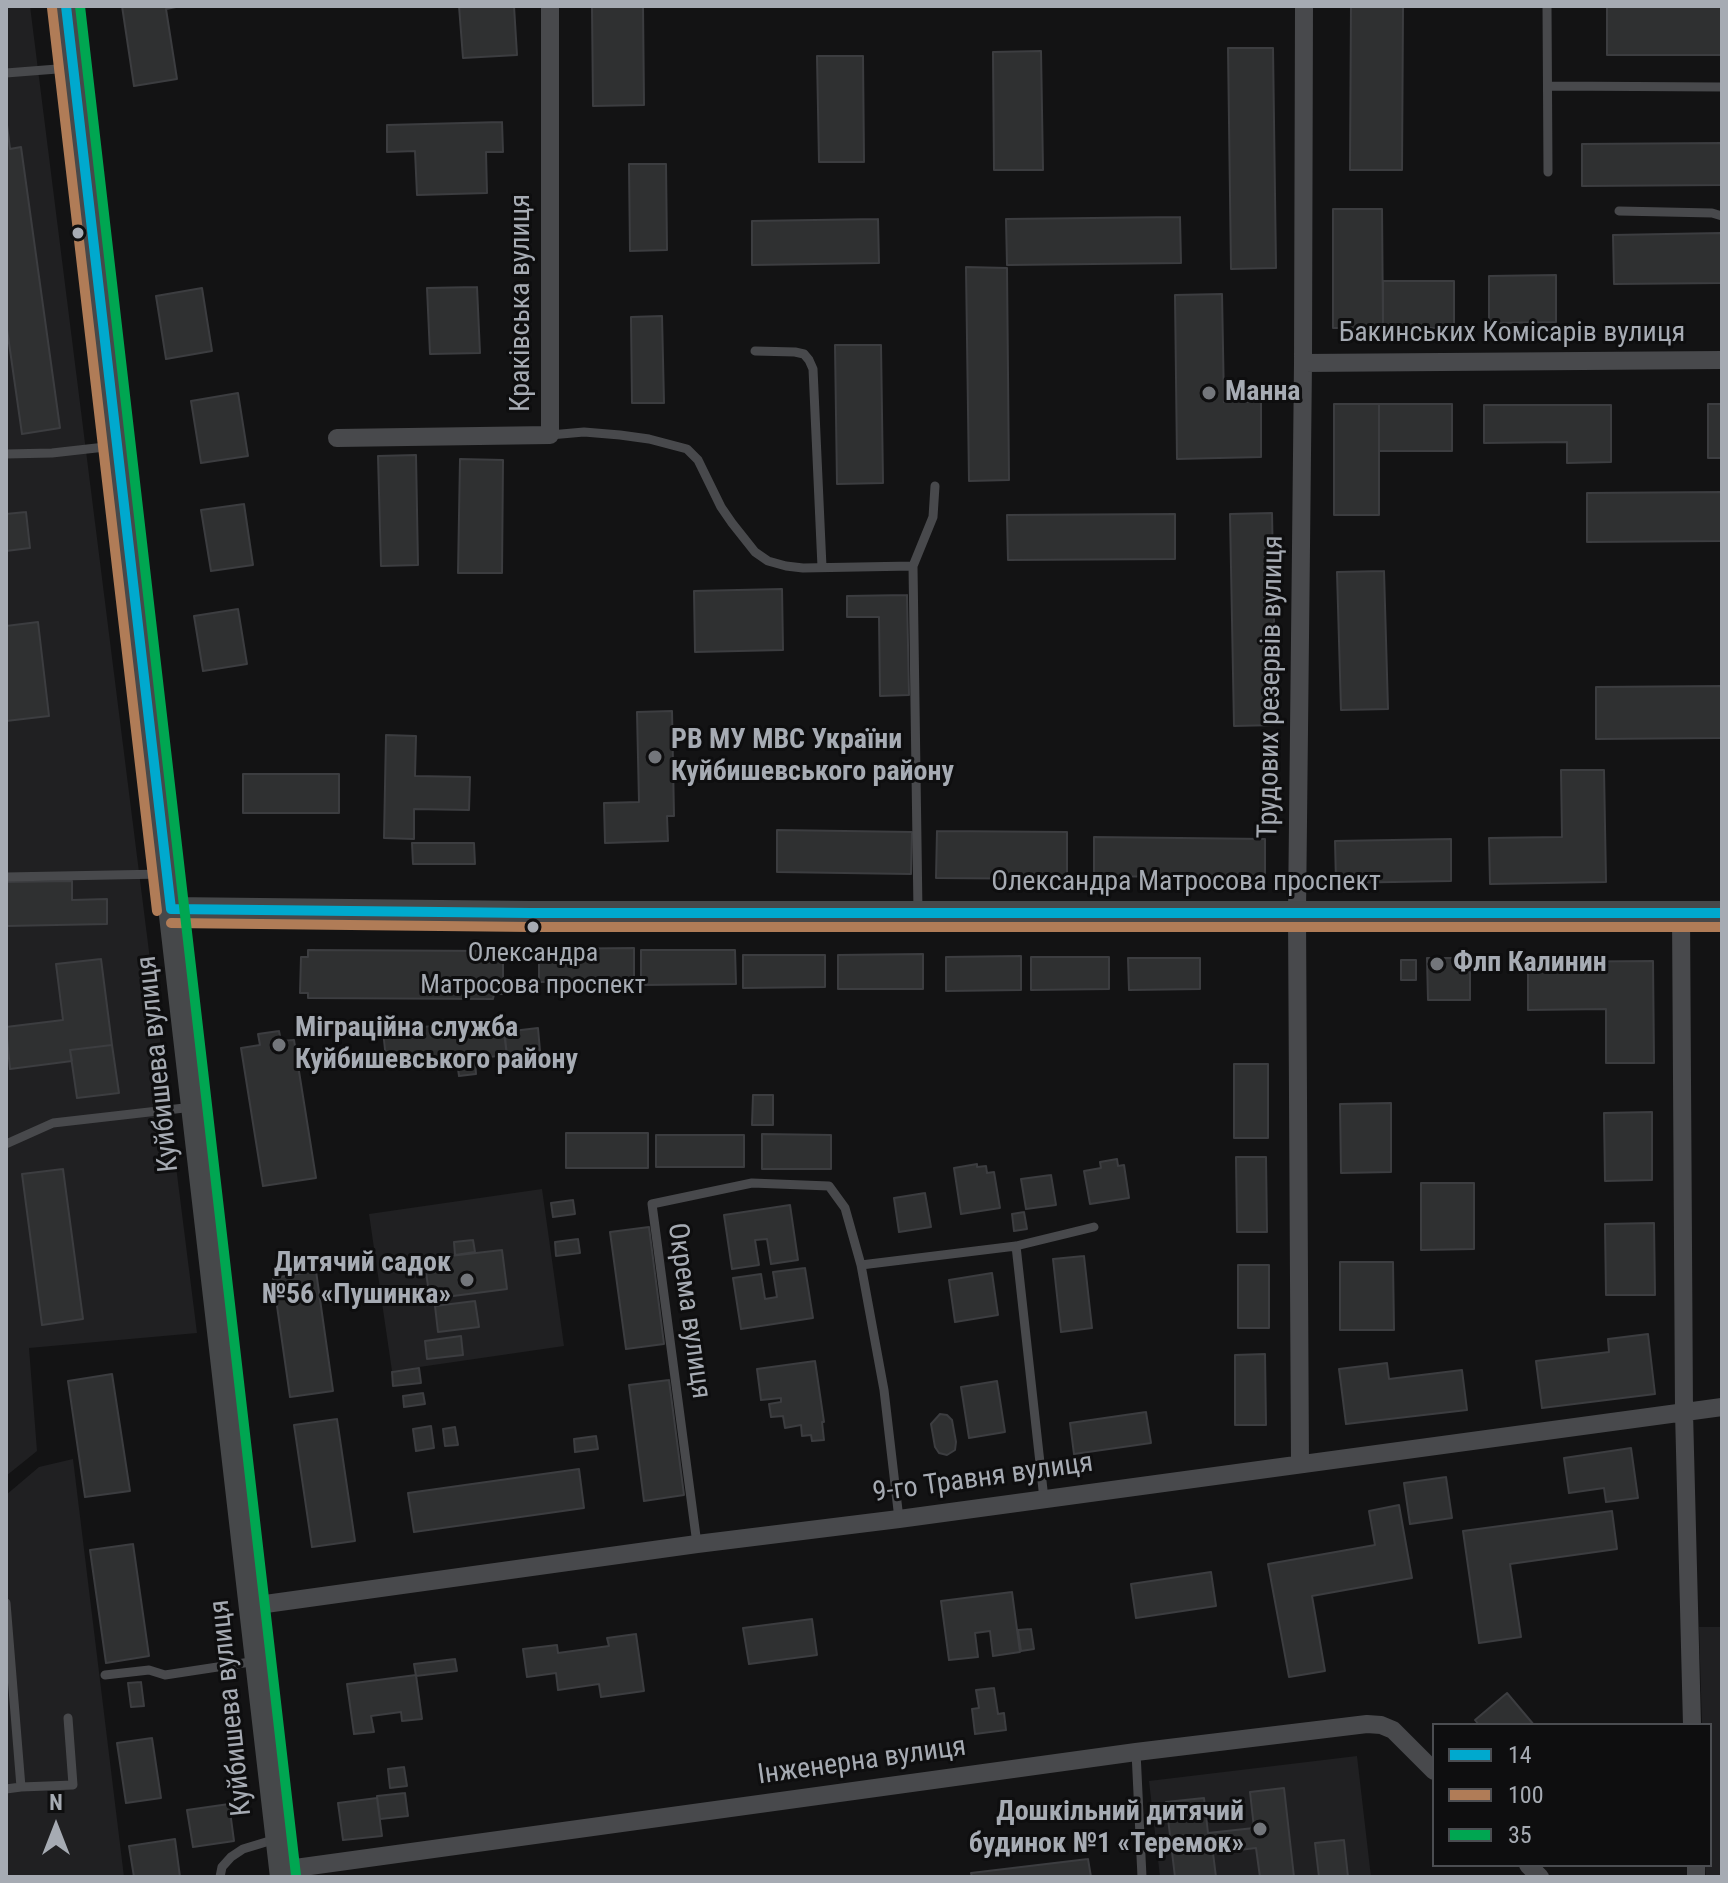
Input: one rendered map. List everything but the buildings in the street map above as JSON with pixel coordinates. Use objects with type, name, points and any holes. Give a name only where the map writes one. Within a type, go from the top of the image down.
[{"type":"main road","name":"Куйбишева вулиця","points":[[66,6],[281,1874]]},
{"type":"main road","name":"Олександра Матросова проспект","points":[[171,909],[530,913],[1722,913]]},
{"type":"street","name":"Краківська вулиця","points":[[337,438],[550,435],[550,6]]},
{"type":"street","name":"Трудових резервів вулиця","points":[[1300,1464],[1297,913],[1304,6]]},
{"type":"street","name":"Бакинських Комісарів вулиця","points":[[1303,363],[1722,360]]},
{"type":"street","points":[[1681,913],[1684,1412],[1692,1723]]},
{"type":"street","name":"9-го Травня вулиця","points":[[251,1606],[1722,1407]]},
{"type":"street","name":"Інженерна вулиця","points":[[281,1874],[1136,1752],[1367,1724],[1393,1730],[1432,1769]]},
{"type":"lane","points":[[1547,6],[1548,172]]},
{"type":"lane","points":[[6,73],[73,68]]},
{"type":"lane","points":[[1548,86],[1722,87]]},
{"type":"lane","points":[[1619,211],[1712,213],[1722,216]]},
{"type":"lane","points":[[755,351],[804,354],[813,369],[822,567]]},
{"type":"lane","points":[[550,435],[584,432],[620,435],[687,449],[698,460],[721,507],[755,552],[768,561],[786,566],[913,566]]},
{"type":"lane","points":[[6,454],[117,446]]},
{"type":"lane","points":[[918,912],[913,566],[933,517],[935,486]]},
{"type":"lane","points":[[6,877],[167,874]]},
{"type":"lane","points":[[6,1144],[53,1123],[194,1107]]},
{"type":"lane","name":"Окрема вулиця","points":[[697,1544],[652,1204],[752,1183],[829,1186],[845,1208],[861,1265],[884,1390],[899,1519]]},
{"type":"lane","points":[[861,1265],[1016,1246],[1094,1227]]},
{"type":"lane","points":[[1016,1246],[1044,1499]]},
{"type":"lane","points":[[6,1603],[21,1787]]},
{"type":"lane","points":[[105,1675],[149,1670],[165,1675],[257,1661]]},
{"type":"lane","points":[[6,1789],[73,1785],[68,1718]]},
{"type":"lane","points":[[1136,1752],[1142,1877]]},
{"type":"lane","points":[[220,1877],[222,1867],[231,1857],[243,1849],[277,1838]]},
{"type":"shaded area","points":[[6,6],[30,6],[197,1333],[29,1348],[37,1451],[6,1476]]},
{"type":"shaded area","name":"Дитячий садок №56 «Пушинка»","points":[[542,1189],[564,1346],[392,1371],[369,1214]]},
{"type":"shaded area","points":[[73,1459],[124,1877],[6,1877],[6,1495],[39,1467]]},
{"type":"shaded area","points":[[1699,1627],[1722,1627],[1722,1877],[1706,1877],[1705,1867],[1712,1867],[1712,1723],[1702,1723]]},
{"type":"shaded area","name":"Дошкільний дитячий будинок №1 «Теремок»","points":[[1357,1756],[1371,1877],[1160,1877],[1149,1781]]},
{"type":"transit line","name":"14","points":[[66,6],[171,909]]},
{"type":"transit line","name":"35","points":[[80,6],[296,1875]]},
{"type":"transit line","name":"100","points":[[52,8],[157,911]]},
{"type":"transit line","name":"14","points":[[171,909],[530,913],[1722,913]]},
{"type":"transit line","name":"100","points":[[171,923],[530,927],[1722,927]]},
{"type":"place","name":"Манна","points":[[1209,393]]},
{"type":"place","name":"РВ МУ МВС України Куйбишевського району","points":[[655,757]]},
{"type":"place","name":"Олександра Матросова проспект","points":[[533,927]]},
{"type":"place","name":"Флп Калинин","points":[[1437,964]]},
{"type":"place","name":"Міграційна служба Куйбишевського району","points":[[279,1045]]},
{"type":"place","name":"Дитячий садок №56 «Пушинка»","points":[[467,1280]]},
{"type":"place","name":"Дошкільний дитячий будинок №1 «Теремок»","points":[[1260,1829]]}]
